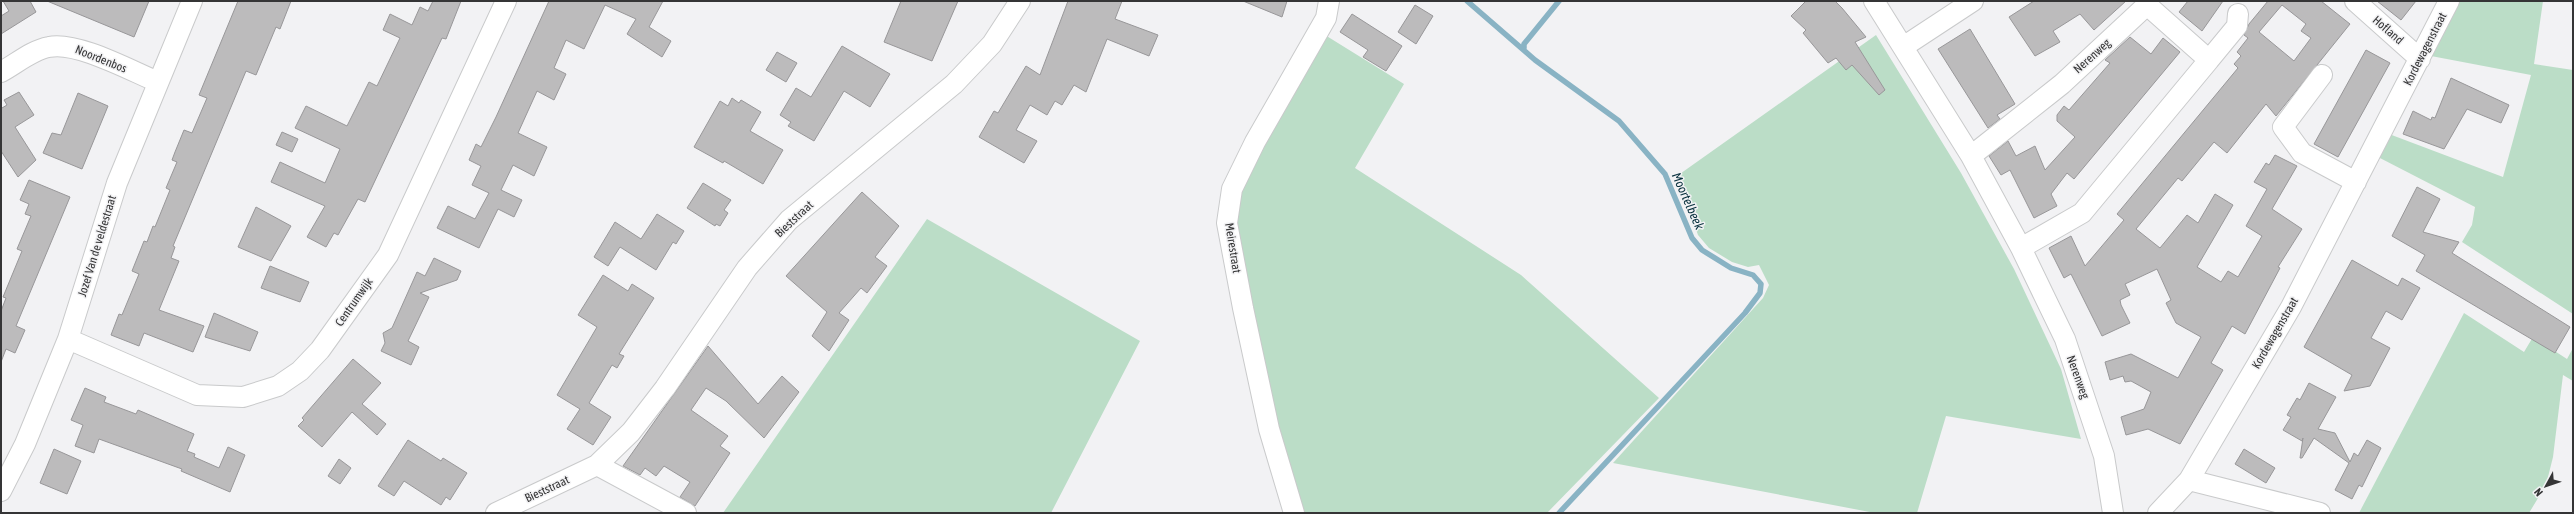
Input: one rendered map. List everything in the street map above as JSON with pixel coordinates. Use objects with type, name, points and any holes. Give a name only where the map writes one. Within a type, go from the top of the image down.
[{"type":"street","name":"Jozef Van de veldestraat","points":[[1,491],[25,444],[68,339],[117,183],[192,1]]},
{"type":"street","name":"Centrumwijk","points":[[68,339],[197,394],[243,397],[278,386],[300,371],[320,350],[388,255],[506,1]]},
{"type":"street","name":"Bieststraat","points":[[496,513],[597,465],[631,432],[665,388],[747,268],[790,220],[954,84],[992,44],[1020,1]]},
{"type":"street","name":"Meirestraat","points":[[1294,513],[1269,429],[1243,308],[1228,223],[1232,189],[1255,142],[1326,18],[1329,1]]},
{"type":"street","name":"Nerenweg","points":[[1874,1],[1971,156],[2021,248],[2064,339],[2092,414],[2104,456],[2113,513]]},
{"type":"street","points":[[1903,47],[1973,1]]},
{"type":"street","name":"Hofland","points":[[2355,1],[2420,59]]},
{"type":"street","name":"Kordewagenstraat","points":[[2158,513],[2189,480],[2291,307],[2449,1]]},
{"type":"street","name":"Nerenweg","points":[[1971,156],[2062,84],[2147,5],[2209,60]]},
{"type":"street","points":[[2021,248],[2082,213],[2237,26],[2238,14]]},
{"type":"street","name":"Noordenbos","points":[[1,72],[32,54],[49,47],[70,46],[158,82]]},
{"type":"street","points":[[2322,75],[2283,127],[2302,152],[2356,182]]},
{"type":"street","points":[[597,465],[686,513]]},
{"type":"street","points":[[2189,480],[2320,513]]},
{"type":"green space","points":[[2458,1],[2543,1],[2534,64],[2573,70],[2573,314],[2462,242],[2472,225],[2475,207],[2378,157],[2389,134],[2503,177],[2531,75],[2431,56]]},
{"type":"green space","points":[[1325,35],[1404,84],[1355,168],[1521,275],[1659,398],[1547,513],[1299,513],[1278,436],[1237,233],[1236,207],[1250,165]]},
{"type":"green space","points":[[1876,35],[1961,173],[2014,269],[2061,369],[2081,439],[1946,416],[1917,513],[1875,513],[1613,463],[1763,298],[1769,285],[1759,265],[1748,267],[1732,262],[1709,248],[1698,235],[1677,176]]},
{"type":"green space","points":[[927,219],[1140,341],[1051,513],[723,513]]},
{"type":"green space","points":[[2464,313],[2524,352],[2533,337],[2567,359],[2573,348],[2573,381],[2563,375],[2553,457],[2546,485],[2529,513],[2359,513]]},
{"type":"building","points":[[3,1],[30,1],[36,12],[1,34],[1,16],[9,11]]},
{"type":"building","points":[[47,1],[149,1],[134,37]]},
{"type":"building","points":[[238,1],[291,1],[280,29],[276,27],[256,75],[246,71],[173,246],[175,247],[171,258],[179,261],[159,310],[204,326],[193,352],[144,333],[139,346],[111,335],[119,314],[122,315],[139,274],[132,271],[144,241],[147,242],[153,226],[155,227],[170,190],[166,188],[177,162],[172,160],[175,152],[184,130],[192,133],[207,98],[199,95]]},
{"type":"building","points":[[433,1],[461,1],[446,39],[442,38],[365,202],[358,199],[338,235],[334,233],[326,247],[307,237],[325,206],[271,182],[280,162],[325,183],[340,149],[295,128],[306,106],[347,126],[369,82],[377,86],[400,38],[383,30],[390,14],[412,25],[420,7],[428,11]]},
{"type":"building","points":[[549,1],[663,1],[649,27],[671,41],[662,57],[627,34],[636,19],[605,5],[584,49],[566,40],[554,68],[566,74],[554,100],[537,91],[518,133],[547,147],[534,176],[513,165],[501,190],[522,200],[514,217],[498,209],[479,248],[437,228],[448,206],[475,219],[489,193],[472,185],[481,166],[469,160],[476,144],[481,147]]},
{"type":"building","points":[[901,1],[958,1],[932,61],[884,42]]},
{"type":"building","points":[[1068,1],[1122,1],[1115,19],[1158,35],[1149,56],[1107,39],[1086,92],[1074,85],[1062,105],[1055,101],[1047,115],[1030,105],[1016,130],[1037,141],[1024,163],[979,137],[994,111],[998,113],[1026,66],[1040,75]]},
{"type":"building","points":[[1243,1],[1287,1],[1282,17]]},
{"type":"building","points":[[1806,1],[1835,1],[1866,37],[1855,42],[1885,90],[1879,95],[1852,65],[1846,70],[1836,58],[1828,63],[1803,33],[1806,30],[1791,16]]},
{"type":"building","points":[[2034,1],[2126,1],[2094,30],[2080,14],[2053,31],[2060,42],[2035,56],[2009,17]]},
{"type":"building","points":[[2188,1],[2223,1],[2202,31],[2179,12]]},
{"type":"building","points":[[2268,1],[2321,1],[2350,24],[2276,116],[2266,104],[2227,153],[2214,142],[2182,181],[2178,178],[2136,229],[2160,248],[2187,215],[2198,223],[2215,194],[2233,205],[2197,267],[2221,282],[2228,271],[2238,277],[2262,236],[2246,226],[2267,189],[2254,182],[2266,163],[2269,165],[2275,155],[2297,166],[2272,209],[2302,229],[2278,267],[2280,268],[2245,334],[2232,326],[2211,363],[2223,370],[2180,444],[2148,429],[2126,435],[2121,417],[2144,409],[2151,392],[2131,381],[2125,382],[2123,376],[2110,380],[2105,362],[2131,354],[2178,378],[2201,337],[2176,323],[2166,303],[2171,300],[2157,269],[2125,284],[2130,295],[2120,300],[2130,323],[2102,336],[2071,274],[2064,278],[2049,248],[2071,236],[2085,266],[2124,220],[2117,214],[2238,68],[2234,64],[2241,56],[2237,52],[2248,38],[2244,35],[2249,24]],"holes":[[[2282,5],[2306,24],[2301,31],[2311,38],[2294,61],[2259,32]]]},
{"type":"building","points":[[2377,1],[2416,1],[2401,20]]},
{"type":"building","points":[[1415,5],[1433,16],[1416,44],[1398,32]]},
{"type":"building","points":[[1352,14],[1402,46],[1386,71],[1363,57],[1368,50],[1340,32]]},
{"type":"building","points":[[1970,29],[2015,104],[1997,115],[2000,119],[1988,128],[1938,49]]},
{"type":"building","points":[[2130,37],[2151,54],[2163,38],[2180,52],[2074,179],[2067,173],[2051,194],[2057,206],[2034,218],[2010,170],[2001,175],[1989,156],[2008,141],[2016,156],[2035,146],[2045,170],[2075,137],[2057,121],[2057,115],[2064,106],[2069,110],[2110,63],[2105,60]]},
{"type":"building","points":[[842,46],[890,74],[870,107],[844,91],[814,141],[788,126],[791,122],[780,115],[796,88],[811,97]]},
{"type":"building","points":[[2366,50],[2390,63],[2338,157],[2314,144]]},
{"type":"building","points":[[777,52],[797,63],[786,82],[766,70]]},
{"type":"building","points":[[2451,78],[2509,105],[2501,123],[2467,109],[2444,149],[2403,134],[2413,111],[2431,120],[2432,117],[2435,118]]},
{"type":"building","points":[[19,92],[34,115],[15,127],[36,160],[18,177],[1,151],[1,106],[2,108],[7,105],[4,100]]},
{"type":"building","points":[[78,93],[108,106],[82,169],[43,153],[52,133],[61,135]]},
{"type":"building","points":[[732,98],[739,103],[741,100],[761,112],[750,131],[783,150],[763,184],[724,161],[723,163],[694,147],[720,101],[728,106]]},
{"type":"building","points":[[282,132],[298,139],[292,152],[276,145]]},
{"type":"building","points":[[29,180],[70,197],[16,326],[25,330],[15,353],[6,349],[1,362],[1,311],[6,298],[3,297],[22,251],[17,249],[31,216],[25,214],[29,204],[20,200]]},
{"type":"building","points":[[703,183],[731,200],[724,210],[728,213],[720,226],[716,224],[715,226],[687,208]]},
{"type":"building","points":[[2417,187],[2440,199],[2423,232],[2459,242],[2452,253],[2570,327],[2555,353],[2416,271],[2425,255],[2392,236]]},
{"type":"building","points":[[862,192],[899,226],[875,257],[887,266],[867,293],[861,288],[839,313],[849,320],[829,351],[812,336],[827,312],[786,276]]},
{"type":"building","points":[[256,207],[291,226],[271,261],[238,247]]},
{"type":"building","points":[[657,214],[684,231],[676,244],[673,242],[656,270],[620,247],[608,266],[594,257],[615,222],[641,239]]},
{"type":"building","points":[[434,258],[461,271],[457,280],[420,293],[429,297],[408,341],[419,347],[411,365],[381,351],[385,343],[383,333],[392,328],[417,272],[425,276]]},
{"type":"building","points":[[2352,260],[2398,286],[2402,278],[2420,288],[2402,320],[2386,311],[2371,338],[2390,348],[2370,386],[2344,391],[2352,375],[2304,347]]},
{"type":"building","points":[[270,266],[309,282],[300,302],[261,288]]},
{"type":"building","points":[[603,275],[628,291],[632,284],[654,298],[619,354],[624,356],[617,368],[612,365],[589,403],[611,417],[593,445],[567,429],[580,409],[557,395],[597,327],[578,315]]},
{"type":"building","points":[[214,313],[258,332],[250,351],[205,337]]},
{"type":"building","points":[[708,346],[758,404],[782,376],[799,392],[764,438],[726,401],[706,388],[691,410],[728,436],[720,446],[730,453],[695,506],[680,497],[690,482],[664,466],[656,476],[645,468],[640,475],[623,466]]},
{"type":"building","points":[[353,359],[381,383],[362,404],[386,424],[377,435],[352,412],[322,447],[298,426],[304,420],[302,418]]},
{"type":"building","points":[[2309,383],[2336,397],[2318,429],[2335,433],[2350,462],[2354,453],[2358,456],[2367,440],[2381,448],[2362,487],[2359,485],[2352,499],[2335,490],[2349,463],[2314,438],[2302,458],[2300,458],[2303,438],[2302,441],[2283,430],[2291,417],[2287,415],[2297,398],[2300,400]]},
{"type":"building","points":[[85,388],[106,397],[104,402],[136,414],[138,410],[194,434],[187,451],[195,454],[194,457],[219,468],[228,447],[245,455],[230,492],[181,471],[182,469],[99,439],[94,453],[75,446],[83,425],[71,420]]},
{"type":"building","points":[[408,440],[441,461],[443,458],[467,473],[450,500],[446,497],[441,505],[404,481],[394,496],[378,486]]},
{"type":"building","points":[[54,449],[81,461],[67,494],[40,483]]},
{"type":"building","points":[[2244,449],[2275,468],[2266,483],[2235,464]]},
{"type":"building","points":[[339,459],[351,468],[340,484],[328,476]]},
{"type":"waterway","name":"Moortelbeek","points":[[1467,1],[1535,60],[1619,121],[1665,174],[1692,238],[1702,250],[1731,268],[1753,275],[1761,284],[1760,293],[1745,313],[1559,513]]},
{"type":"waterway","name":"Moortelbeek","points":[[1524,48],[1524,44],[1559,1]]}]
